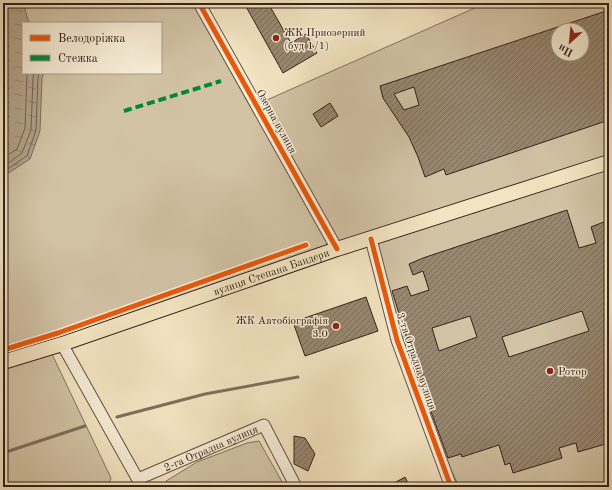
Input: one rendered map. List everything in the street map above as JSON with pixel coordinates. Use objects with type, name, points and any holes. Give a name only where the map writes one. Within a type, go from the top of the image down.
[{"type":"main road","name":"вулиця Степана Бандери","points":[[3,362],[62,344],[337,249],[609,162]]},
{"type":"street","name":"Озерна вулиця","points":[[199,3],[337,249]]},
{"type":"street","name":"3-тя Отрадна вулиця","points":[[371,238],[397,340],[451,487]]},
{"type":"street","points":[[62,344],[138,484]]},
{"type":"street","name":"2-га Отрадна вулиця","points":[[138,484],[264,425],[296,487]]},
{"type":"shaded area","points":[[3,3],[194,3],[330,247],[3,357]]},
{"type":"shaded area","points":[[486,3],[609,3],[609,157],[339,244],[260,103]]},
{"type":"shaded area","points":[[609,167],[609,487],[549,487],[547,483],[525,487],[459,487],[435,434],[414,378],[391,301],[376,242]]},
{"type":"shaded area","points":[[51,352],[111,478],[108,487],[3,487],[3,367]]},
{"type":"shaded area","points":[[259,441],[285,487],[168,487],[166,481],[197,462],[247,443]]},
{"type":"water","points":[[3,3],[23,3],[29,22],[22,22],[22,74],[44,74],[42,78],[40,131],[30,159],[10,172],[3,174]]},
{"type":"building","name":"ЖК Приозерний (буд 1/1)","points":[[244,3],[268,3],[291,43],[306,34],[317,53],[283,73]]},
{"type":"building","points":[[609,10],[609,120],[446,175],[444,169],[425,177],[409,137],[383,98],[380,86],[550,30],[550,62],[590,62],[590,22],[573,22]],"holes":[[[414,87],[419,105],[404,110],[394,94]]]},
{"type":"building","points":[[330,103],[338,116],[321,127],[313,114]]},
{"type":"building","points":[[567,210],[579,248],[596,243],[591,227],[609,220],[609,443],[578,452],[576,443],[559,448],[562,458],[513,473],[510,463],[505,465],[499,445],[462,457],[461,454],[448,458],[423,390],[392,291],[407,286],[411,296],[429,290],[423,271],[413,275],[409,264]],"holes":[[[582,311],[589,331],[509,357],[502,337]],[[470,316],[477,337],[439,351],[432,328]]]},
{"type":"building","name":"ЖК Автобіографія 3.0","points":[[366,297],[378,331],[305,356],[293,322]]},
{"type":"building","points":[[294,436],[305,438],[315,454],[308,471],[294,464]]},
{"type":"building","points":[[405,477],[410,487],[387,487]]},
{"type":"waterway","points":[[117,417],[205,394],[298,377]]},
{"type":"waterway","points":[[3,453],[85,426]]},
{"type":"marked path","points":[[124,111],[221,81]]},
{"type":"cycle path","points":[[199,3],[337,249]]},
{"type":"cycle path","points":[[371,239],[397,340],[451,487]]},
{"type":"cycle path","points":[[3,350],[58,333],[306,245]]},
{"type":"place","name":"ЖК Приозерний (буд 1/1)","points":[[276,38]]},
{"type":"place","name":"ЖК Автобіографія 3.0","points":[[336,326]]},
{"type":"place","name":"Ротор","points":[[550,371]]}]
